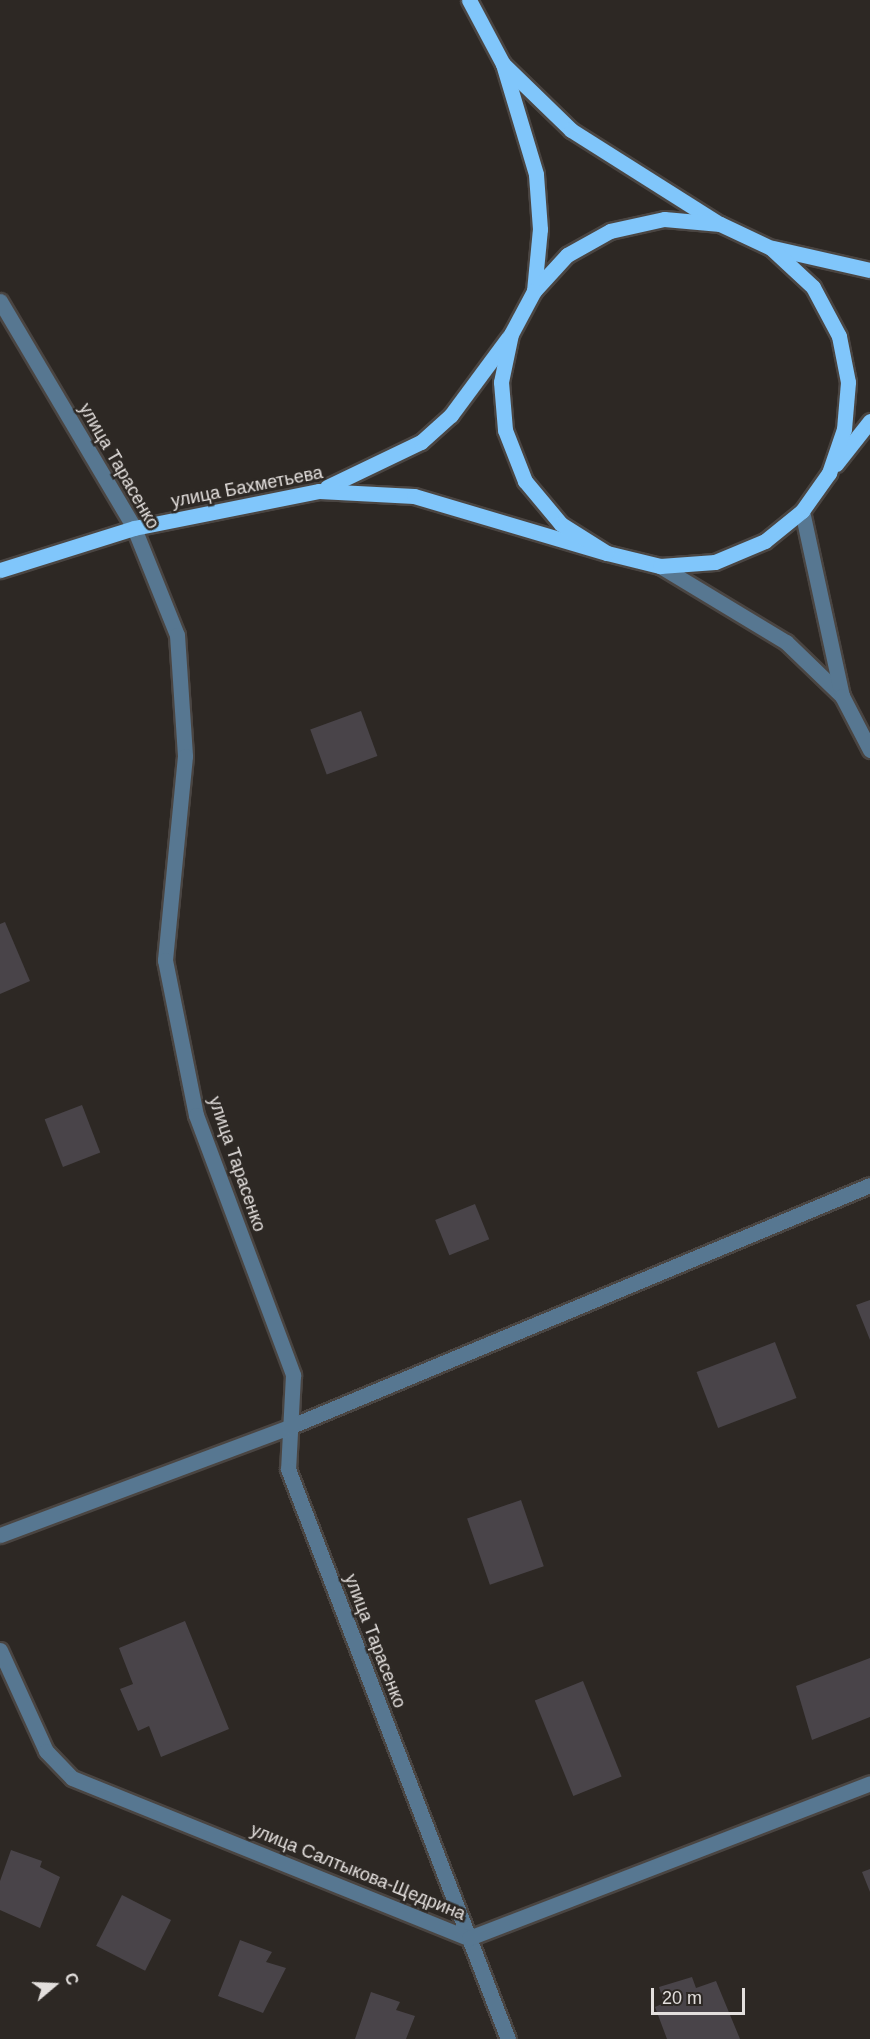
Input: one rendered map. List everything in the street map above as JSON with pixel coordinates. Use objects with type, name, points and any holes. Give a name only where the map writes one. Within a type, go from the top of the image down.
[{"type":"main road","points":[[469,0],[503,64],[536,174],[540,229],[534,291]]},
{"type":"main road","points":[[503,64],[571,130],[720,224],[771,248],[870,270]]},
{"type":"main road","points":[[319,491],[422,442],[451,415],[511,334],[534,291],[567,255],[610,231],[664,219],[720,224]]},
{"type":"main road","points":[[771,248],[813,286],[839,336],[848,382],[844,429],[829,473]]},
{"type":"main road","points":[[511,334],[501,382],[505,430],[525,481],[561,524],[607,553]]},
{"type":"main road","points":[[829,473],[870,421]]},
{"type":"main road","name":"улица Бахметьева","points":[[0,570],[134,528],[319,491],[414,496],[607,553],[660,566],[715,562],[765,541],[802,511],[829,473]]},
{"type":"street","name":"улица Тарасенко","points":[[0,301],[134,528],[177,635],[185,756],[165,960],[196,1115],[293,1375],[288,1469],[508,2039]]},
{"type":"street","points":[[802,511],[842,696],[870,750]]},
{"type":"street","points":[[660,566],[786,642],[842,696]]},
{"type":"street","points":[[0,1535],[290,1427],[870,1185]]},
{"type":"street","name":"улица Салтыкова-Щедрина","points":[[0,1650],[46,1751],[72,1778],[469,1938],[870,1783]]},
{"type":"building","points":[[361,711],[377,756],[327,775],[310,729]]},
{"type":"building","points":[[5,922],[30,981],[0,994],[0,924]]},
{"type":"building","points":[[82,1105],[100,1153],[63,1167],[45,1119]]},
{"type":"building","points":[[475,1204],[489,1239],[449,1255],[435,1220]]},
{"type":"building","points":[[870,1300],[870,1340],[856,1305]]},
{"type":"building","points":[[775,1342],[797,1398],[718,1428],[697,1372]]},
{"type":"building","points":[[521,1500],[544,1566],[490,1585],[467,1519]]},
{"type":"building","points":[[185,1621],[229,1729],[161,1757],[149,1726],[138,1731],[120,1689],[133,1684],[119,1648]]},
{"type":"building","points":[[870,1658],[870,1717],[812,1740],[796,1686]]},
{"type":"building","points":[[583,1681],[622,1776],[573,1796],[535,1700]]},
{"type":"building","points":[[11,1850],[42,1861],[40,1867],[60,1877],[40,1928],[0,1910],[0,1881]]},
{"type":"building","points":[[870,1869],[870,1892],[862,1872]]},
{"type":"building","points":[[122,1895],[171,1920],[145,1971],[96,1946]]},
{"type":"building","points":[[240,1940],[272,1952],[266,1962],[286,1968],[263,2013],[218,1996]]},
{"type":"building","points":[[692,1977],[696,1988],[716,1981],[740,2039],[667,2039],[655,2007],[664,2003],[659,1987]]},
{"type":"building","points":[[371,1992],[400,2002],[396,2010],[415,2016],[406,2039],[355,2039]]}]
